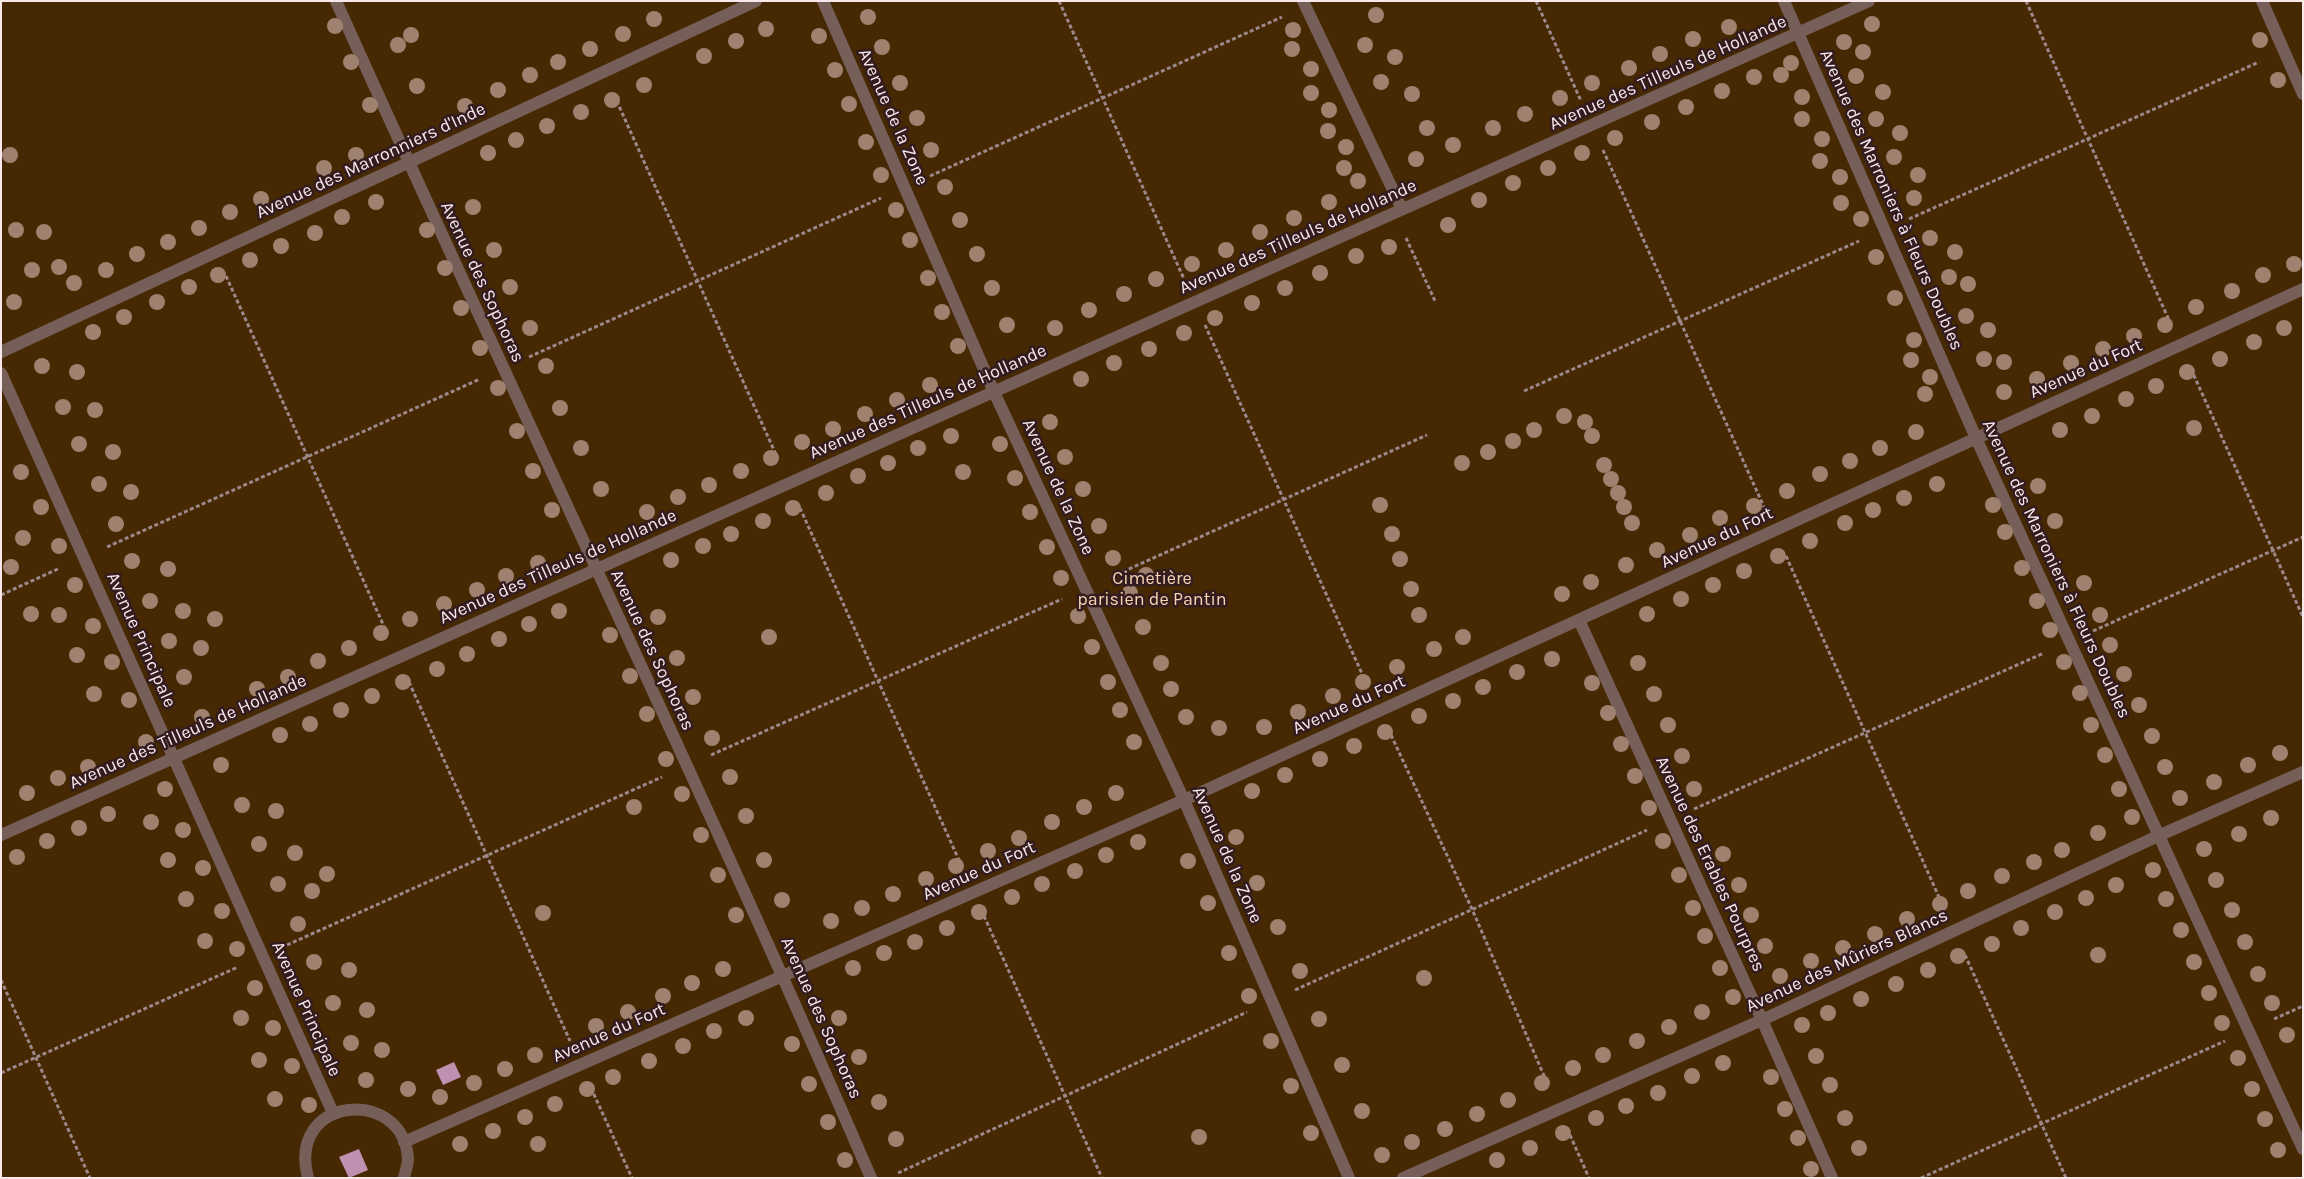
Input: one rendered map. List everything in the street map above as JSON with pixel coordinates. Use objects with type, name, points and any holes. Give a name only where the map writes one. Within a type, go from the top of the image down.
[{"type":"lane","name":"Avenue des Sophoras","points":[[336,1],[408,163],[784,976],[871,1178]]},
{"type":"lane","name":"Avenue des Marronniers d'Inde","points":[[1,352],[756,1]]},
{"type":"lane","name":"Avenue de la Zone","points":[[823,1],[994,392],[1184,800],[1349,1178]]},
{"type":"lane","name":"Avenue des Marroniers à Fleurs Doubles","points":[[1784,1],[1976,438],[2303,1149]]},
{"type":"lane","name":"Avenue des Tilleuls de Hollande","points":[[1,835],[174,756],[596,570],[1398,211],[1800,34],[1869,1]]},
{"type":"lane","points":[[2262,1],[2303,94]]},
{"type":"lane","points":[[1304,4],[1398,211]]},
{"type":"lane","name":"Avenue du Fort","points":[[404,1142],[1184,800],[2303,289]]},
{"type":"lane","name":"Avenue Principale","points":[[1,372],[333,1113]]},
{"type":"lane","name":"Avenue des Erables Pourpres","points":[[1579,620],[1832,1178]]},
{"type":"lane","name":"Avenue des Mûriers Blancs","points":[[1403,1178],[1762,1020],[2158,836],[2303,772]]},
{"type":"lane","points":[[308,1178],[304,1162],[307,1142],[317,1125],[333,1113],[354,1108],[375,1112],[393,1124],[404,1142],[408,1160],[404,1178]]},
{"type":"path","points":[[1059,1],[1379,710],[1472,909],[1589,1178]]},
{"type":"path","points":[[1536,1],[2066,1178]]},
{"type":"path","points":[[2026,1],[2303,617]]},
{"type":"path","points":[[1,595],[1102,98],[1304,4]]},
{"type":"path","points":[[1524,391],[2283,52]]},
{"type":"path","points":[[604,72],[1102,1178]]},
{"type":"path","points":[[1398,211],[1436,303]]},
{"type":"path","points":[[216,253],[632,1178]]},
{"type":"path","points":[[896,1174],[1472,909],[2303,537]]},
{"type":"path","points":[[1,980],[90,1178]]},
{"type":"path","points":[[1921,1178],[2303,1006]]},
{"type":"green space","name":"Cimetière parisien de Pantin","points":[[1,1],[2303,1],[2303,1178],[1,1178]]},
{"type":"building","points":[[454,1062],[461,1077],[443,1085],[436,1070]]},
{"type":"building","points":[[359,1149],[368,1170],[349,1178],[339,1157]]}]
